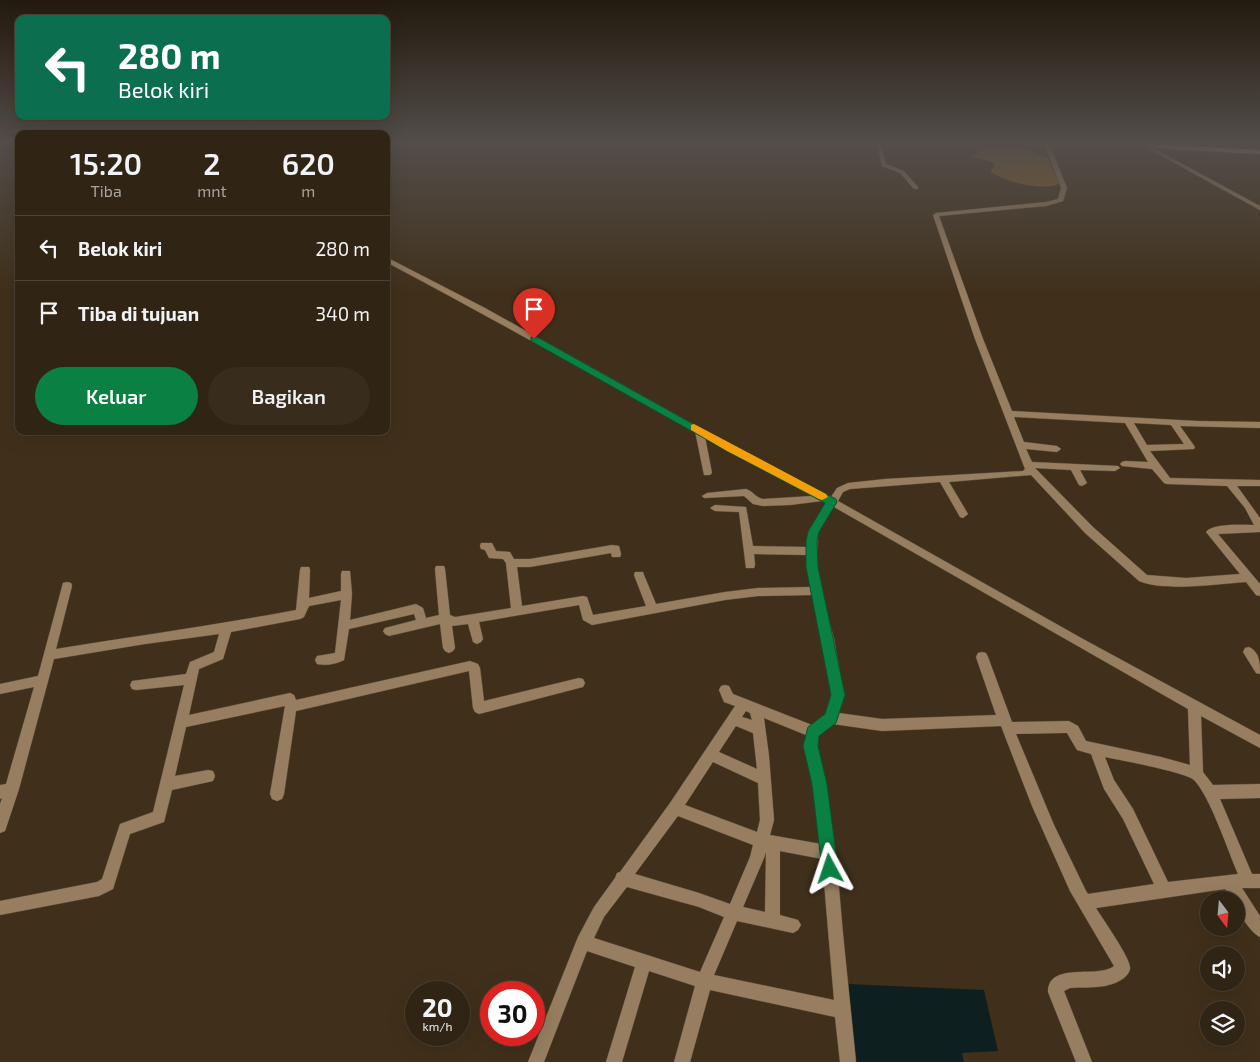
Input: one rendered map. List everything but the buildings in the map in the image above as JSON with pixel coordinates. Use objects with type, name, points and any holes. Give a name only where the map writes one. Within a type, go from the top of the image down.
[{"type":"street","points":[[1063,193],[1061,200],[1046,204],[936,215],[979,339],[1030,467],[1056,498],[1088,530],[1144,578],[1148,580],[1186,582],[1250,578]]},
{"type":"street","points":[[1231,193],[1260,208]]},
{"type":"street","points":[[390,261],[827,499],[1260,742]]},
{"type":"street","points":[[1009,414],[1174,423],[1260,425]]},
{"type":"street","points":[[1127,419],[1155,466],[1169,482],[1260,483]]},
{"type":"street","points":[[1145,448],[1191,447],[1174,423]]},
{"type":"street","points":[[699,430],[707,473]]},
{"type":"street","points":[[1021,445],[1057,449]]},
{"type":"street","points":[[1125,464],[1155,466]]},
{"type":"street","points":[[1030,467],[1115,468]]},
{"type":"street","points":[[707,496],[746,492],[757,502],[827,499],[848,486],[884,482],[1024,474],[1028,473],[1030,467]]},
{"type":"street","points":[[1075,468],[1082,483]]},
{"type":"street","points":[[943,480],[963,514]]},
{"type":"street","points":[[1230,483],[1248,506],[1260,527],[1215,530],[1211,532],[1260,592]]},
{"type":"street","points":[[827,499],[814,532],[812,551],[816,591],[828,639],[838,695],[831,718],[813,732],[811,746],[819,784],[829,853],[848,1062]]},
{"type":"street","points":[[716,508],[742,509],[750,565]]},
{"type":"street","points":[[485,546],[488,546],[493,555],[506,555],[511,563],[518,611]]},
{"type":"street","points":[[511,563],[530,563],[612,549],[615,549],[616,554]]},
{"type":"street","points":[[748,550],[812,551]]},
{"type":"street","points":[[440,569],[449,648]]},
{"type":"street","points":[[50,655],[226,628],[300,614],[304,603],[305,570]]},
{"type":"street","points":[[321,660],[340,656],[347,594],[346,574]]},
{"type":"street","points":[[638,575],[653,609]]},
{"type":"street","points":[[0,826],[6,791],[50,655],[67,586]]},
{"type":"street","points":[[389,631],[446,618],[454,622],[472,620],[583,600],[587,617],[592,620],[743,593],[816,591]]},
{"type":"street","points":[[304,603],[347,594]]},
{"type":"street","points":[[343,626],[416,609],[419,611],[422,623]]},
{"type":"street","points":[[472,620],[477,639]]},
{"type":"street","points":[[0,908],[105,886],[109,882],[122,832],[129,827],[159,816],[191,678],[196,664],[219,655],[226,628]]},
{"type":"street","points":[[1249,652],[1260,669]]},
{"type":"street","points":[[982,657],[1005,724],[1052,836],[1084,902],[1122,968],[1117,974],[1091,981],[1064,982],[1056,987],[1056,992],[1084,1062]]},
{"type":"street","points":[[291,706],[470,666],[474,668],[479,708],[579,683]]},
{"type":"street","points":[[136,685],[191,678]]},
{"type":"street","points":[[0,689],[42,680]]},
{"type":"street","points":[[725,690],[728,698],[813,732]]},
{"type":"street","points":[[182,722],[286,699],[292,700],[277,794]]},
{"type":"street","points":[[536,1062],[583,942],[599,912],[675,808],[733,719],[749,706]]},
{"type":"street","points":[[749,706],[759,729],[765,779],[772,921]]},
{"type":"street","points":[[1084,902],[1228,881],[1254,881],[1210,792],[1197,774],[1194,706]]},
{"type":"street","points":[[831,718],[882,725],[1005,724],[1068,727],[1073,729],[1080,745],[1160,763],[1197,774]]},
{"type":"street","points":[[733,719],[759,729]]},
{"type":"street","points":[[1095,748],[1109,784],[1128,814],[1164,890]]},
{"type":"street","points":[[710,754],[765,779]]},
{"type":"street","points":[[167,784],[208,776]]},
{"type":"street","points":[[1210,792],[1260,791]]},
{"type":"street","points":[[675,808],[767,842],[829,853]]},
{"type":"street","points":[[682,1062],[704,981],[757,858],[767,842]]},
{"type":"street","points":[[622,878],[699,900],[734,913],[793,925]]},
{"type":"street","points":[[1228,881],[1260,929]]},
{"type":"street","points":[[583,942],[704,981],[843,1010]]},
{"type":"street","points":[[614,1062],[644,963]]},
{"type":"shaded area","points":[[848,984],[984,990],[998,1051],[962,1053],[964,1062],[855,1062]]},
{"type":"slow traffic","points":[[694,428],[822,497]]},
{"type":"route","points":[[534,339],[731,449],[832,502],[814,532],[812,541],[812,567],[816,591],[828,639],[838,695],[831,718],[813,732],[811,740],[819,784],[830,869]]}]
